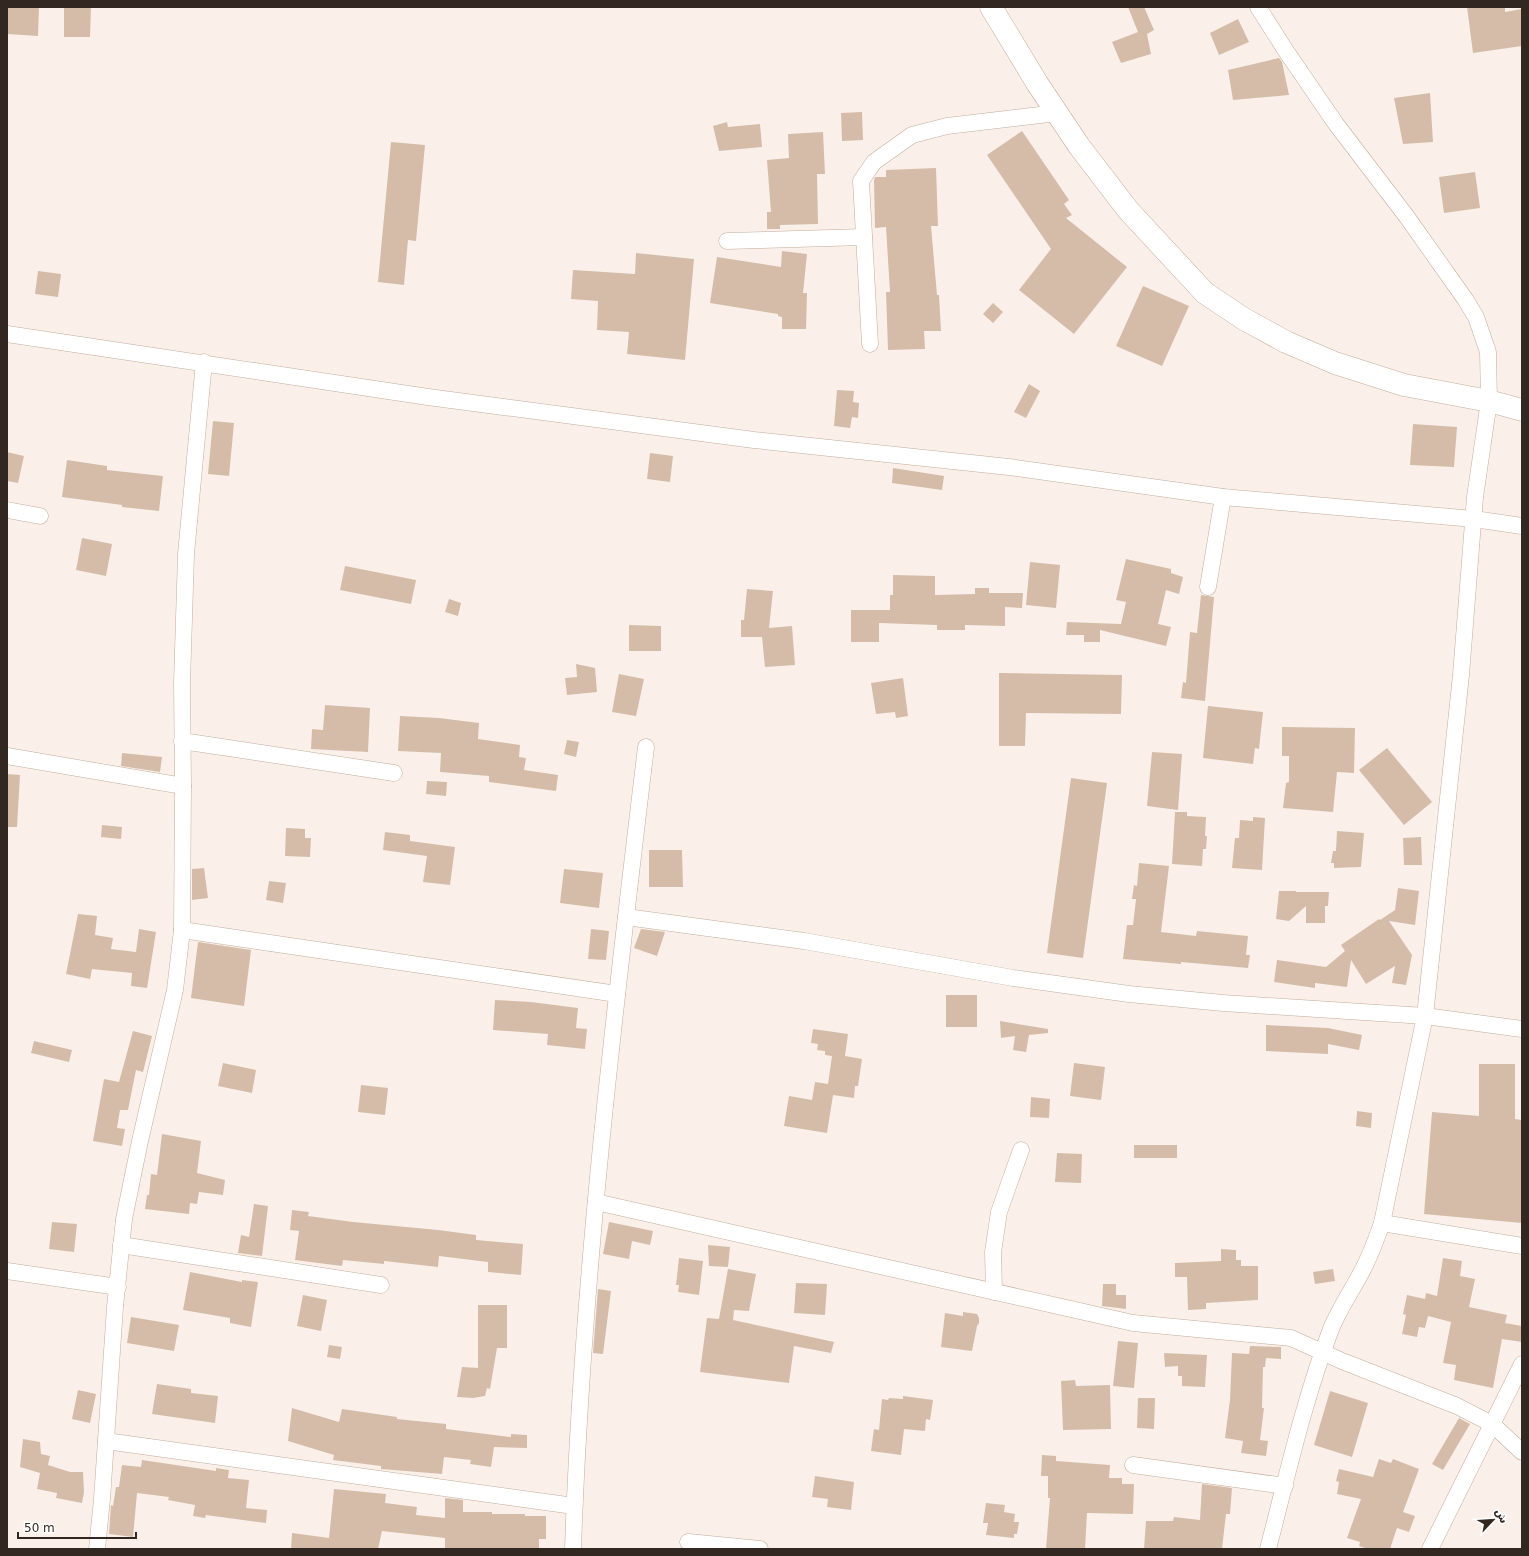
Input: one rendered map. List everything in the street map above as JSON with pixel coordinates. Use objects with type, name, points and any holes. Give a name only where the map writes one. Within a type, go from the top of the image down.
[{"type":"street","points":[[991,7],[1079,146],[1128,210],[1205,293],[1244,319],[1286,342],[1335,363],[1404,385],[1489,401],[1522,410]]},
{"type":"street","points":[[1258,7],[1336,124],[1407,217],[1476,317],[1488,352],[1489,401],[1474,519],[1461,675],[1425,1016],[1382,1223],[1374,1245],[1332,1327],[1322,1353],[1284,1486],[1268,1549]]},
{"type":"street","points":[[870,344],[861,181],[874,162],[912,134],[947,126],[1057,113]]},
{"type":"street","points":[[727,241],[864,237]]},
{"type":"street","points":[[7,334],[204,362],[428,397],[754,440],[1010,467],[1223,497],[1474,519],[1522,526]]},
{"type":"street","points":[[97,1549],[115,1307],[124,1219],[138,1149],[175,990],[182,930],[182,682],[186,554],[204,362]]},
{"type":"street","points":[[1208,587],[1223,497]]},
{"type":"street","points":[[7,510],[40,516]]},
{"type":"street","points":[[182,741],[394,773]]},
{"type":"street","points":[[573,1549],[577,1431],[596,1202],[617,994],[646,747]]},
{"type":"street","points":[[7,756],[183,786]]},
{"type":"street","points":[[626,917],[804,942],[1013,978],[1128,994],[1223,1003],[1425,1016],[1522,1030]]},
{"type":"street","points":[[182,930],[617,994]]},
{"type":"street","points":[[994,1292],[993,1252],[999,1212],[1021,1150]]},
{"type":"street","points":[[596,1202],[1133,1323],[1291,1338],[1322,1353],[1458,1406],[1492,1424],[1522,1452]]},
{"type":"street","points":[[1382,1223],[1522,1246]]},
{"type":"street","points":[[121,1245],[381,1285]]},
{"type":"street","points":[[7,1271],[118,1287]]},
{"type":"street","points":[[1430,1549],[1522,1364]]},
{"type":"street","points":[[106,1441],[574,1506]]},
{"type":"street","points":[[1133,1464],[1284,1486]]},
{"type":"street","points":[[688,1542],[760,1549]]},
{"type":"building","points":[[7,7],[39,7],[38,36],[7,34]]},
{"type":"building","points":[[64,7],[91,7],[90,37],[64,37]]},
{"type":"building","points":[[1128,7],[1144,7],[1154,30],[1147,34],[1151,54],[1121,63],[1112,42],[1138,32]]},
{"type":"building","points":[[1467,7],[1505,7],[1505,12],[1522,9],[1522,46],[1473,53]]},
{"type":"building","points":[[1238,19],[1249,42],[1219,55],[1210,33]]},
{"type":"building","points":[[1279,58],[1282,62],[1289,95],[1233,100],[1228,70]]},
{"type":"building","points":[[1430,93],[1433,142],[1403,144],[1394,98]]},
{"type":"building","points":[[862,112],[863,140],[842,141],[841,113]]},
{"type":"building","points":[[727,122],[728,127],[760,124],[762,147],[719,151],[713,126]]},
{"type":"building","points":[[1022,131],[1069,200],[1064,204],[1072,215],[1066,218],[1127,267],[1074,334],[1019,290],[1051,249],[987,155]]},
{"type":"building","points":[[823,132],[825,174],[817,174],[818,224],[780,225],[780,229],[767,229],[767,212],[771,212],[767,160],[789,158],[788,134]]},
{"type":"building","points":[[391,142],[425,145],[416,241],[408,240],[404,285],[378,282]]},
{"type":"building","points":[[936,168],[938,226],[931,226],[937,295],[939,295],[941,331],[924,331],[925,349],[888,350],[886,292],[890,292],[886,227],[875,228],[874,180],[875,177],[886,177],[886,170]]},
{"type":"building","points":[[1475,172],[1480,208],[1444,213],[1439,177]]},
{"type":"building","points":[[782,251],[807,254],[803,293],[807,293],[806,329],[782,329],[782,317],[778,316],[778,314],[710,303],[717,257],[781,267]]},
{"type":"building","points":[[636,253],[694,259],[685,360],[627,354],[629,332],[597,330],[598,301],[571,299],[573,270],[635,274]]},
{"type":"building","points":[[38,271],[61,274],[58,297],[35,294]]},
{"type":"building","points":[[1143,286],[1189,306],[1162,366],[1116,346]]},
{"type":"building","points":[[993,303],[1003,312],[993,323],[983,314]]},
{"type":"building","points":[[1029,384],[1040,391],[1026,418],[1014,412]]},
{"type":"building","points":[[837,390],[854,391],[853,402],[859,403],[858,418],[852,417],[850,428],[834,426]]},
{"type":"building","points":[[213,421],[234,423],[229,476],[208,474]]},
{"type":"building","points":[[1413,424],[1457,427],[1454,467],[1410,465]]},
{"type":"building","points":[[7,452],[24,456],[18,483],[7,481]]},
{"type":"building","points":[[650,453],[673,456],[670,482],[647,479]]},
{"type":"building","points":[[67,460],[107,466],[107,470],[163,476],[159,511],[122,507],[122,505],[62,497]]},
{"type":"building","points":[[893,468],[944,476],[942,490],[892,483]]},
{"type":"building","points":[[82,538],[112,544],[106,576],[76,570]]},
{"type":"building","points":[[1126,559],[1171,569],[1171,573],[1183,577],[1179,594],[1166,590],[1158,624],[1171,627],[1166,646],[1100,630],[1100,642],[1084,642],[1084,635],[1066,635],[1067,622],[1121,624],[1126,602],[1116,600]]},
{"type":"building","points":[[1030,562],[1060,565],[1056,608],[1026,605]]},
{"type":"building","points":[[345,566],[416,580],[411,604],[340,590]]},
{"type":"building","points":[[893,575],[935,576],[935,595],[975,594],[975,588],[989,588],[989,593],[1023,593],[1022,608],[1005,607],[1005,626],[965,625],[965,630],[937,630],[937,625],[879,623],[879,642],[851,642],[851,610],[890,610],[890,595],[893,595]]},
{"type":"building","points":[[747,589],[773,591],[769,628],[792,626],[795,665],[765,667],[762,637],[741,637],[741,620],[744,620]]},
{"type":"building","points":[[1201,595],[1214,597],[1205,701],[1181,698],[1183,682],[1186,683],[1190,632],[1197,633]]},
{"type":"building","points":[[449,599],[461,603],[458,616],[445,612]]},
{"type":"building","points":[[629,625],[661,626],[661,651],[629,651]]},
{"type":"building","points":[[576,664],[595,668],[597,692],[567,695],[565,678],[577,677]]},
{"type":"building","points":[[999,673],[1122,675],[1121,714],[1026,713],[1025,746],[999,746]]},
{"type":"building","points":[[619,674],[644,679],[636,716],[612,712]]},
{"type":"building","points":[[903,678],[908,716],[896,718],[895,712],[876,714],[871,683]]},
{"type":"building","points":[[325,705],[370,708],[368,752],[311,749],[312,729],[323,730]]},
{"type":"building","points":[[1208,706],[1263,712],[1259,749],[1255,748],[1253,764],[1203,758]]},
{"type":"building","points":[[400,716],[439,718],[479,723],[478,739],[520,745],[519,757],[526,758],[524,770],[558,775],[556,791],[489,782],[489,776],[440,772],[441,753],[398,751]]},
{"type":"building","points":[[1282,727],[1355,728],[1354,773],[1337,772],[1333,812],[1283,808],[1286,783],[1289,782],[1289,756],[1282,756]]},
{"type":"building","points":[[567,740],[579,742],[576,757],[564,754]]},
{"type":"building","points":[[1387,748],[1432,802],[1404,825],[1359,770]]},
{"type":"building","points":[[1152,752],[1182,754],[1178,810],[1147,806]]},
{"type":"building","points":[[122,753],[162,757],[160,772],[121,766]]},
{"type":"building","points":[[7,774],[20,775],[17,827],[7,827]]},
{"type":"building","points":[[1071,778],[1107,783],[1083,958],[1047,953]]},
{"type":"building","points":[[427,781],[447,782],[446,796],[426,794]]},
{"type":"building","points":[[1175,812],[1187,812],[1187,816],[1206,817],[1206,849],[1203,849],[1202,866],[1172,864]]},
{"type":"building","points":[[1253,817],[1265,818],[1262,870],[1232,868],[1235,838],[1239,838],[1240,820],[1253,821]]},
{"type":"building","points":[[102,825],[122,827],[121,839],[101,837]]},
{"type":"building","points":[[286,828],[305,829],[305,838],[311,838],[310,857],[285,856]]},
{"type":"building","points":[[1337,831],[1364,833],[1361,867],[1334,868],[1334,863],[1331,863],[1333,851],[1336,851]]},
{"type":"building","points":[[385,832],[410,835],[410,841],[455,847],[450,885],[423,882],[427,856],[383,850]]},
{"type":"building","points":[[1421,837],[1422,865],[1404,865],[1403,838]]},
{"type":"building","points":[[649,850],[682,850],[683,887],[649,887]]},
{"type":"building","points":[[1139,863],[1169,866],[1161,932],[1196,936],[1197,931],[1248,936],[1246,955],[1250,955],[1248,968],[1123,959],[1127,925],[1133,925],[1136,899],[1132,899],[1134,885],[1137,886]]},
{"type":"building","points":[[204,868],[208,898],[192,900],[192,869]]},
{"type":"building","points":[[564,869],[603,873],[599,908],[560,903]]},
{"type":"building","points":[[269,881],[286,883],[283,903],[266,900]]},
{"type":"building","points":[[1398,888],[1419,891],[1415,925],[1389,921],[1412,955],[1406,985],[1392,983],[1395,966],[1366,984],[1351,960],[1347,987],[1315,983],[1315,988],[1274,982],[1277,960],[1326,967],[1345,951],[1341,945],[1395,910]]},
{"type":"building","points":[[1279,891],[1329,892],[1328,906],[1325,906],[1325,923],[1306,923],[1306,906],[1289,921],[1276,919]]},
{"type":"building","points":[[78,914],[97,916],[95,935],[113,938],[111,949],[136,952],[139,929],[156,932],[147,988],[131,986],[132,973],[92,969],[90,979],[66,974]]},
{"type":"building","points":[[591,929],[609,931],[606,960],[588,959]]},
{"type":"building","points":[[641,929],[665,932],[657,956],[634,948]]},
{"type":"building","points":[[198,942],[251,950],[244,1006],[191,998]]},
{"type":"building","points":[[946,995],[977,995],[977,1027],[946,1027]]},
{"type":"building","points":[[495,1000],[531,1002],[578,1008],[576,1028],[587,1029],[585,1049],[547,1045],[548,1034],[493,1030]]},
{"type":"building","points":[[1000,1021],[1048,1029],[1048,1033],[1029,1035],[1026,1052],[1013,1050],[1015,1036],[1001,1038]]},
{"type":"building","points":[[1266,1025],[1328,1028],[1362,1035],[1359,1050],[1328,1044],[1328,1054],[1266,1051]]},
{"type":"building","points":[[813,1029],[848,1034],[845,1056],[862,1059],[858,1086],[855,1086],[854,1098],[833,1095],[827,1133],[784,1126],[789,1096],[812,1100],[815,1082],[828,1084],[832,1056],[825,1055],[825,1051],[817,1050],[818,1044],[811,1043]]},
{"type":"building","points":[[133,1031],[152,1036],[143,1072],[136,1070],[128,1110],[120,1110],[117,1128],[125,1129],[122,1146],[93,1141],[104,1079],[119,1082]]},
{"type":"building","points":[[34,1041],[72,1050],[69,1062],[31,1053]]},
{"type":"building","points":[[223,1063],[256,1070],[252,1093],[218,1086]]},
{"type":"building","points":[[1074,1063],[1105,1067],[1101,1100],[1070,1096]]},
{"type":"building","points":[[1479,1064],[1515,1064],[1515,1119],[1522,1120],[1522,1223],[1424,1214],[1432,1112],[1479,1116]]},
{"type":"building","points":[[361,1085],[388,1088],[385,1115],[358,1112]]},
{"type":"building","points":[[1031,1097],[1050,1099],[1049,1118],[1030,1117]]},
{"type":"building","points":[[1357,1111],[1372,1113],[1371,1128],[1356,1126]]},
{"type":"building","points":[[162,1134],[201,1141],[197,1173],[225,1180],[223,1195],[199,1192],[197,1204],[190,1203],[189,1214],[145,1209],[147,1195],[149,1195],[151,1174],[157,1175]]},
{"type":"building","points":[[1134,1145],[1177,1145],[1177,1158],[1134,1158]]},
{"type":"building","points":[[1057,1153],[1082,1154],[1081,1183],[1055,1182]]},
{"type":"building","points":[[254,1204],[268,1206],[262,1256],[238,1253],[241,1235],[249,1237]]},
{"type":"building","points":[[292,1210],[309,1212],[308,1216],[438,1230],[476,1235],[476,1240],[523,1244],[521,1275],[488,1272],[488,1262],[439,1256],[438,1267],[384,1261],[384,1264],[343,1260],[342,1266],[295,1260],[299,1231],[290,1230]]},
{"type":"building","points":[[52,1222],[77,1224],[74,1252],[49,1249]]},
{"type":"building","points":[[609,1222],[653,1231],[650,1245],[632,1241],[629,1259],[603,1254]]},
{"type":"building","points":[[708,1245],[730,1247],[728,1267],[709,1266]]},
{"type":"building","points":[[1221,1249],[1236,1250],[1236,1260],[1241,1260],[1241,1266],[1258,1266],[1258,1300],[1206,1303],[1206,1309],[1188,1310],[1187,1277],[1175,1277],[1175,1263],[1221,1261]]},
{"type":"building","points":[[679,1258],[703,1261],[699,1295],[678,1292],[679,1285],[676,1285]]},
{"type":"building","points":[[1443,1258],[1462,1261],[1460,1276],[1475,1279],[1469,1307],[1507,1315],[1505,1323],[1522,1326],[1522,1342],[1502,1339],[1493,1388],[1454,1380],[1456,1365],[1443,1363],[1451,1322],[1428,1316],[1425,1328],[1419,1327],[1417,1337],[1402,1334],[1406,1315],[1403,1314],[1407,1295],[1425,1299],[1426,1293],[1437,1296]]},
{"type":"building","points":[[728,1269],[756,1274],[749,1311],[734,1310],[733,1320],[834,1342],[831,1353],[794,1346],[789,1383],[700,1372],[707,1318],[719,1319]]},
{"type":"building","points":[[1333,1269],[1335,1281],[1315,1284],[1313,1272]]},
{"type":"building","points":[[190,1272],[242,1282],[242,1280],[258,1282],[251,1327],[230,1323],[230,1318],[183,1310]]},
{"type":"building","points":[[796,1283],[827,1284],[825,1315],[794,1313]]},
{"type":"building","points":[[1103,1284],[1116,1284],[1116,1295],[1126,1295],[1126,1309],[1102,1306]]},
{"type":"building","points":[[598,1289],[611,1291],[603,1354],[593,1353]]},
{"type":"building","points":[[303,1295],[327,1300],[321,1331],[297,1326]]},
{"type":"building","points":[[478,1305],[507,1305],[507,1348],[497,1348],[490,1389],[487,1388],[485,1396],[473,1398],[457,1397],[462,1367],[478,1368]]},
{"type":"building","points":[[963,1312],[977,1314],[979,1318],[972,1351],[941,1347],[945,1313],[963,1316]]},
{"type":"building","points":[[131,1317],[179,1325],[174,1351],[127,1343]]},
{"type":"building","points":[[1118,1341],[1138,1343],[1134,1388],[1113,1386]]},
{"type":"building","points":[[329,1345],[342,1347],[340,1359],[327,1357]]},
{"type":"building","points":[[1250,1346],[1281,1347],[1281,1359],[1266,1358],[1265,1367],[1263,1367],[1262,1408],[1264,1408],[1260,1440],[1268,1441],[1266,1456],[1241,1453],[1243,1441],[1225,1438],[1230,1400],[1232,1353],[1249,1354]]},
{"type":"building","points":[[1164,1353],[1207,1355],[1205,1387],[1182,1386],[1182,1376],[1178,1376],[1178,1366],[1165,1367]]},
{"type":"building","points":[[1075,1380],[1076,1386],[1110,1385],[1111,1429],[1063,1430],[1061,1381]]},
{"type":"building","points":[[157,1384],[191,1389],[191,1393],[218,1396],[215,1423],[152,1414]]},
{"type":"building","points":[[78,1390],[96,1394],[90,1423],[72,1419]]},
{"type":"building","points":[[1330,1391],[1368,1403],[1352,1457],[1314,1445]]},
{"type":"building","points":[[903,1396],[933,1400],[930,1420],[926,1419],[925,1431],[904,1429],[901,1455],[871,1451],[874,1429],[879,1430],[882,1399],[903,1399]]},
{"type":"building","points":[[1138,1398],[1155,1398],[1154,1429],[1137,1428]]},
{"type":"building","points":[[292,1408],[339,1422],[342,1409],[397,1417],[397,1419],[446,1424],[446,1429],[511,1437],[511,1434],[527,1435],[527,1448],[494,1447],[491,1467],[470,1464],[471,1460],[444,1457],[442,1474],[381,1469],[381,1466],[333,1460],[334,1455],[288,1441]]},
{"type":"building","points":[[1459,1418],[1470,1424],[1443,1470],[1432,1464]]},
{"type":"building","points":[[23,1439],[40,1442],[41,1454],[50,1456],[48,1465],[70,1472],[83,1472],[84,1492],[82,1503],[56,1498],[57,1493],[37,1489],[40,1473],[20,1467]]},
{"type":"building","points":[[1042,1455],[1056,1456],[1056,1461],[1110,1465],[1109,1478],[1122,1478],[1122,1484],[1134,1484],[1133,1514],[1087,1513],[1085,1549],[1046,1549],[1050,1498],[1048,1498],[1048,1476],[1041,1476]]},
{"type":"building","points":[[1379,1459],[1391,1463],[1393,1459],[1419,1469],[1403,1512],[1415,1516],[1409,1532],[1397,1528],[1390,1549],[1368,1549],[1359,1546],[1360,1542],[1347,1538],[1361,1499],[1337,1494],[1339,1482],[1336,1481],[1339,1469],[1373,1477]]},
{"type":"building","points":[[142,1460],[216,1471],[216,1468],[229,1470],[228,1478],[249,1480],[246,1508],[267,1510],[266,1523],[206,1515],[205,1518],[193,1516],[195,1505],[168,1500],[169,1497],[137,1493],[133,1537],[109,1534],[111,1505],[113,1506],[116,1487],[119,1487],[122,1465],[141,1467]]},
{"type":"building","points":[[815,1476],[854,1482],[851,1510],[827,1507],[828,1499],[812,1497]]},
{"type":"building","points":[[1202,1484],[1232,1488],[1230,1514],[1226,1514],[1222,1549],[1144,1549],[1146,1521],[1173,1521],[1174,1517],[1200,1520]]},
{"type":"building","points":[[334,1489],[386,1494],[385,1503],[417,1507],[416,1515],[445,1518],[445,1498],[463,1500],[463,1512],[492,1512],[492,1514],[525,1514],[525,1516],[546,1516],[546,1539],[539,1539],[539,1549],[445,1549],[445,1538],[382,1531],[378,1549],[291,1549],[292,1533],[329,1538]]},
{"type":"building","points":[[986,1503],[1005,1505],[1004,1512],[1015,1514],[1014,1522],[1019,1522],[1017,1534],[1014,1534],[1014,1538],[986,1535],[988,1523],[983,1523]]}]
